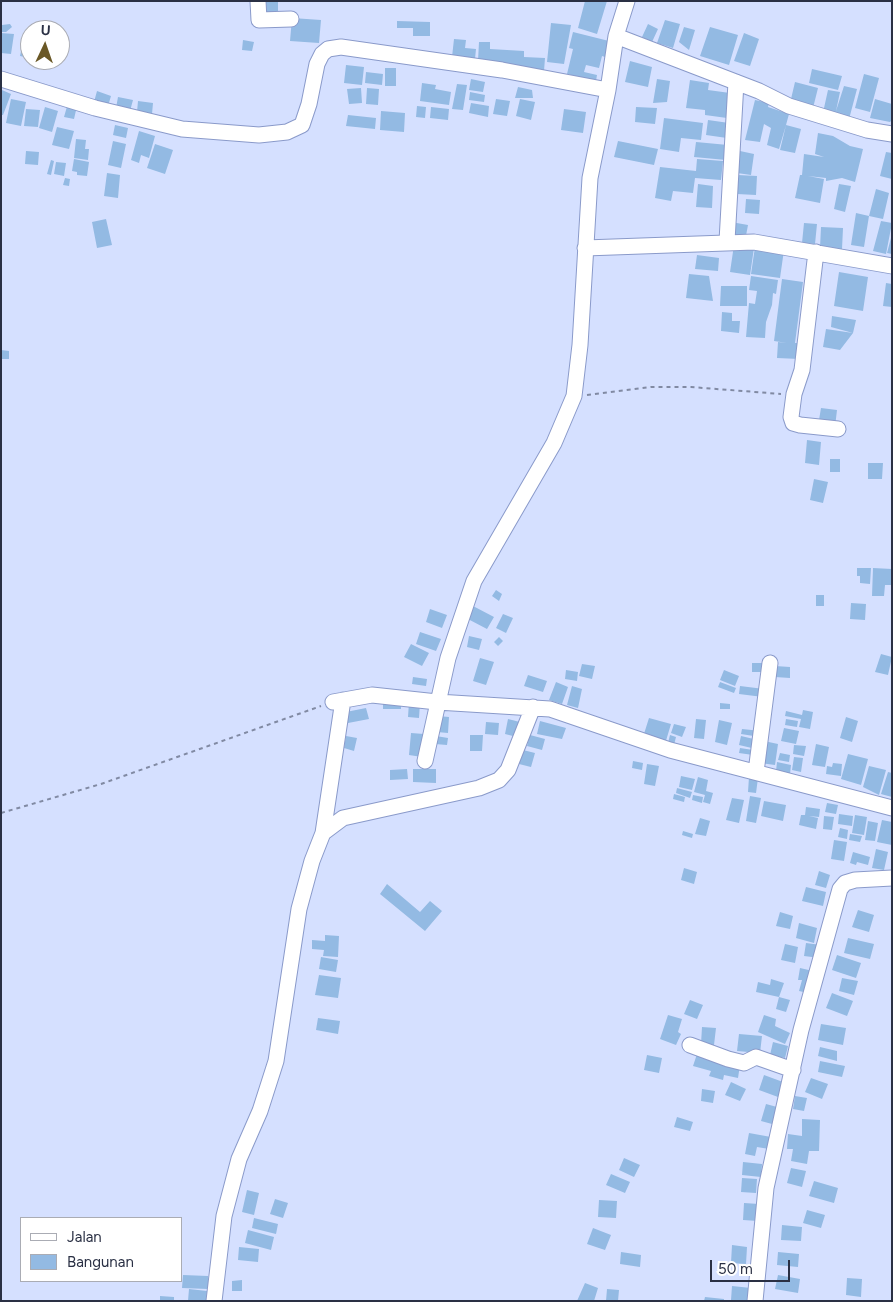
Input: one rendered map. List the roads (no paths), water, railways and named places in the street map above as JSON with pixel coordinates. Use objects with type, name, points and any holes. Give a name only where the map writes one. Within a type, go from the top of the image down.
[{"type":"street","points":[[258,1],[259,20],[291,19]]},
{"type":"street","points":[[425,760],[437,702],[459,621],[474,581],[554,443],[574,396],[580,345],[590,178],[608,90],[616,36],[627,1]]},
{"type":"street","points":[[616,36],[736,82],[822,118],[892,134]]},
{"type":"street","points":[[1,79],[95,108],[158,124],[193,130],[259,135],[288,132],[302,125],[309,104],[317,64],[322,54],[328,49],[341,47],[502,70],[608,90]]},
{"type":"street","points":[[727,241],[736,82]]},
{"type":"street","points":[[585,248],[727,241],[754,242],[892,266]]},
{"type":"street","points":[[816,252],[802,370],[794,394],[791,417],[793,422],[838,429]]},
{"type":"street","points":[[756,772],[770,663]]},
{"type":"street","points":[[214,1301],[224,1216],[239,1158],[260,1111],[276,1061],[299,909],[312,861],[323,833],[338,701],[372,695],[437,702],[533,707],[566,713],[670,750],[892,808]]},
{"type":"street","points":[[323,833],[343,818],[479,788],[499,780],[508,770],[533,707]]},
{"type":"street","points":[[755,1301],[766,1188],[793,1070],[840,889],[845,883],[855,880],[892,878]]},
{"type":"street","points":[[690,1045],[736,1061],[749,1062],[756,1057],[793,1070]]}]
